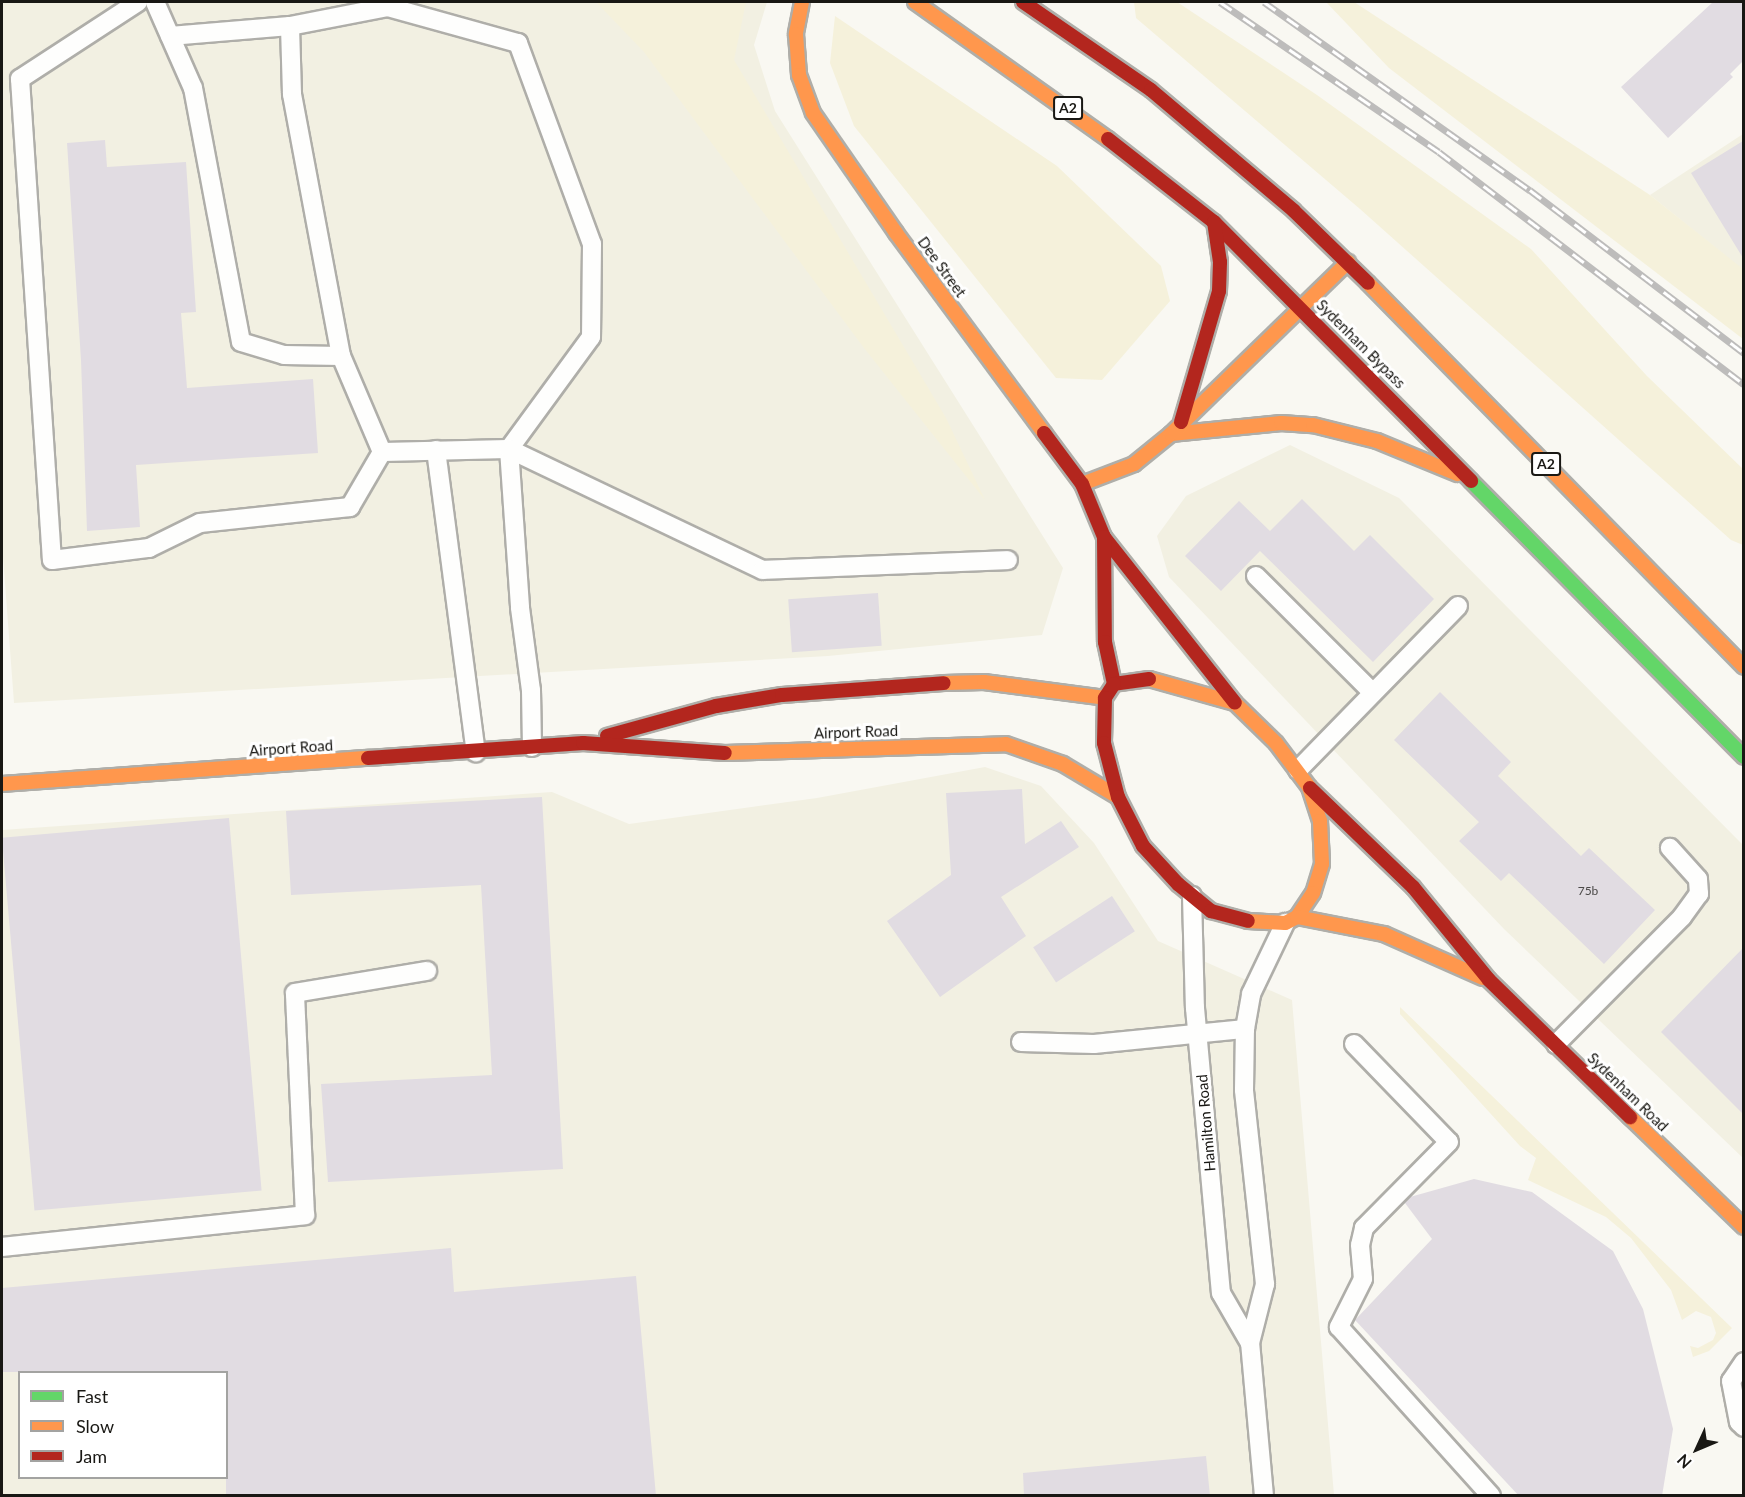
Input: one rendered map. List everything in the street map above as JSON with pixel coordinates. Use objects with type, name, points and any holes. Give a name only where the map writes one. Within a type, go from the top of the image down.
[{"type":"main road","name":"Dee Street","points":[[802,2],[796,34],[798,75],[813,113],[896,233],[1082,484],[1104,537],[1235,703],[1298,770],[1309,787]]},
{"type":"main road","name":"Sydenham Bypass","points":[[915,2],[1061,103],[1214,222],[1302,308],[1743,757]]},
{"type":"main road","name":"A2","points":[[1023,2],[1151,90],[1200,129],[1348,262],[1740,657]]},
{"type":"main road","points":[[1175,429],[1219,291],[1220,262],[1214,222]]},
{"type":"main road","points":[[1082,484],[1134,464],[1175,429],[1348,262]]},
{"type":"main road","points":[[1175,429],[1281,423],[1313,425],[1377,441],[1472,480]]},
{"type":"main road","name":"Dee Street","points":[[1104,537],[1105,642],[1114,684]]},
{"type":"main road","points":[[1105,698],[1114,684],[1149,680],[1172,683],[1235,703]]},
{"type":"main road","name":"Airport Road","points":[[583,743],[716,706],[793,694],[984,682],[1105,698]]},
{"type":"main road","name":"Sydenham Road","points":[[1105,698],[1104,743],[1118,797],[1143,846],[1192,896],[1211,911],[1256,923],[1291,920],[1384,934],[1488,980]]},
{"type":"main road","name":"Airport Road","points":[[2,784],[583,743],[722,753],[1006,744],[1063,764],[1118,797]]},
{"type":"main road","points":[[1291,920],[1313,893],[1322,864],[1320,820],[1309,787]]},
{"type":"main road","name":"Sydenham Road","points":[[1309,787],[1413,887],[1488,980],[1743,1227]]},
{"type":"lane","points":[[138,2],[20,79],[52,560],[149,548],[200,523],[350,507],[382,452]]},
{"type":"lane","points":[[155,2],[193,88],[241,342],[284,355],[341,356]]},
{"type":"lane","points":[[416,2],[430,19]]},
{"type":"lane","points":[[170,36],[290,26],[388,7],[518,43],[592,244],[591,337],[509,449],[520,608],[531,690],[532,747]]},
{"type":"lane","points":[[290,26],[292,94],[341,356],[382,452]]},
{"type":"lane","points":[[382,452],[509,449],[763,570],[1008,560]]},
{"type":"lane","points":[[436,450],[476,752]]},
{"type":"lane","points":[[1256,576],[1373,693]]},
{"type":"lane","points":[[1298,770],[1458,606]]},
{"type":"lane","points":[[1556,1044],[1682,917],[1699,894],[1698,879],[1670,848]]},
{"type":"lane","name":"Hamilton Road","points":[[1192,896],[1197,1031],[1221,1293],[1250,1343]]},
{"type":"lane","name":"Hamilton Road","points":[[1264,1496],[1250,1343],[1265,1284],[1244,1090],[1245,1029],[1251,994],[1291,920]]},
{"type":"lane","points":[[2,1247],[305,1215],[295,993],[427,971]]},
{"type":"lane","points":[[1021,1042],[1094,1044],[1197,1031],[1245,1029]]},
{"type":"lane","points":[[1354,1044],[1449,1142],[1364,1228],[1360,1245],[1363,1279],[1339,1327],[1491,1496]]},
{"type":"lane","points":[[1743,1362],[1731,1381],[1738,1422],[1743,1426]]},
{"type":"shaded area","points":[[2,2],[767,2],[754,45],[775,111],[1063,568],[1042,635],[828,656],[14,703],[2,543]]},
{"type":"shaded area","points":[[596,2],[746,2],[734,60],[946,418],[985,500],[864,348],[644,52]]},
{"type":"shaded area","points":[[1134,2],[1177,2],[1317,95],[1531,249],[1647,376],[1743,469],[1743,545],[1731,540],[1360,209],[1136,18]]},
{"type":"shaded area","points":[[1326,2],[1354,2],[1650,195],[1743,269],[1743,339],[1389,68]]},
{"type":"shaded area","points":[[835,16],[1057,166],[1161,266],[1170,301],[1102,380],[1056,378],[854,126],[830,63]]},
{"type":"shaded area","points":[[1743,134],[1743,270],[1650,195]]},
{"type":"shaded area","points":[[1290,445],[1399,498],[1743,845],[1743,1158],[1504,929],[1169,577],[1157,536],[1186,496]]},
{"type":"shaded area","points":[[985,767],[1041,786],[1094,843],[1158,941],[1292,1000],[1334,1495],[2,1496],[2,830],[552,792],[629,824],[817,798]]},
{"type":"shaded area","points":[[1400,1007],[1732,1328],[1709,1351],[1693,1357],[1690,1346],[1698,1348],[1713,1340],[1716,1333],[1711,1317],[1696,1311],[1682,1320],[1671,1290],[1631,1238],[1606,1217],[1528,1180],[1536,1158],[1520,1146],[1400,1014]]},
{"type":"building","points":[[1713,2],[1743,2],[1743,61],[1730,74],[1733,77],[1668,138],[1621,87]]},
{"type":"building","points":[[105,140],[107,167],[186,162],[196,312],[181,313],[187,388],[313,379],[318,453],[136,465],[140,527],[87,531],[81,360],[67,143]]},
{"type":"building","points":[[1743,141],[1743,258],[1691,173]]},
{"type":"building","points":[[1302,499],[1354,551],[1370,535],[1434,599],[1373,662],[1260,551],[1221,591],[1185,556],[1239,501],[1270,531]]},
{"type":"building","points":[[878,593],[882,646],[792,652],[788,599]]},
{"type":"building","points":[[1440,692],[1511,762],[1498,776],[1581,856],[1589,848],[1655,910],[1604,964],[1509,873],[1501,881],[1459,841],[1479,822],[1394,740]]},
{"type":"building","points":[[1022,789],[1025,844],[1061,821],[1079,847],[1001,897],[1026,936],[940,997],[887,921],[951,875],[946,793]]},
{"type":"building","points":[[542,797],[563,1169],[328,1182],[321,1084],[492,1075],[481,885],[291,895],[286,811]]},
{"type":"building","points":[[229,818],[262,1191],[34,1210],[2,838]]},
{"type":"building","points":[[1112,896],[1135,931],[1056,982],[1033,947]]},
{"type":"building","points":[[1743,948],[1743,1114],[1661,1032]]},
{"type":"building","points":[[1474,1179],[1532,1192],[1613,1251],[1643,1309],[1673,1429],[1662,1496],[1519,1496],[1355,1320],[1432,1239],[1405,1203],[1410,1197]]},
{"type":"building","points":[[451,1248],[454,1292],[636,1276],[656,1496],[226,1496],[228,1371],[2,1372],[2,1288]]},
{"type":"building","points":[[1206,1456],[1210,1496],[1024,1496],[1023,1473]]},
{"type":"railway","points":[[1220,2],[1439,152],[1744,384]]},
{"type":"railway","points":[[1264,2],[1530,190],[1744,353]]},
{"type":"traffic: fast","points":[[1471,481],[1744,757]]},
{"type":"traffic: slow","points":[[802,2],[796,34],[799,75],[813,113],[896,233],[1044,433]]},
{"type":"traffic: slow","points":[[915,2],[1108,139]]},
{"type":"traffic: slow","points":[[1082,484],[1134,464],[1171,434],[1348,262]]},
{"type":"traffic: slow","points":[[1368,283],[1744,667]]},
{"type":"traffic: slow","points":[[1171,434],[1281,423],[1313,425],[1377,441],[1457,474]]},
{"type":"traffic: slow","points":[[1149,679],[1235,703],[1276,743],[1309,787],[1320,821],[1322,864],[1313,893],[1297,917],[1285,923],[1248,921]]},
{"type":"traffic: slow","points":[[944,683],[984,682],[1105,698]]},
{"type":"traffic: slow","points":[[725,753],[1006,744],[1063,764],[1118,797]]},
{"type":"traffic: slow","points":[[2,784],[368,758]]},
{"type":"traffic: slow","points":[[1297,917],[1384,934],[1483,978]]},
{"type":"traffic: slow","points":[[1630,1117],[1744,1227]]},
{"type":"traffic: jam","points":[[1023,2],[1151,90],[1294,211],[1368,283]]},
{"type":"traffic: jam","points":[[1108,139],[1214,222],[1471,481]]},
{"type":"traffic: jam","points":[[1181,422],[1219,291],[1220,262],[1214,222]]},
{"type":"traffic: jam","points":[[1044,433],[1082,484],[1104,537],[1235,703]]},
{"type":"traffic: jam","points":[[1104,537],[1105,642],[1114,684]]},
{"type":"traffic: jam","points":[[1149,679],[1114,684],[1105,698],[1104,743],[1118,797],[1143,846],[1178,884],[1211,911],[1248,921]]},
{"type":"traffic: jam","points":[[607,736],[716,706],[782,695],[944,683]]},
{"type":"traffic: jam","points":[[368,758],[583,743],[725,753]]},
{"type":"traffic: jam","points":[[1310,788],[1413,887],[1489,980],[1630,1117]]}]
